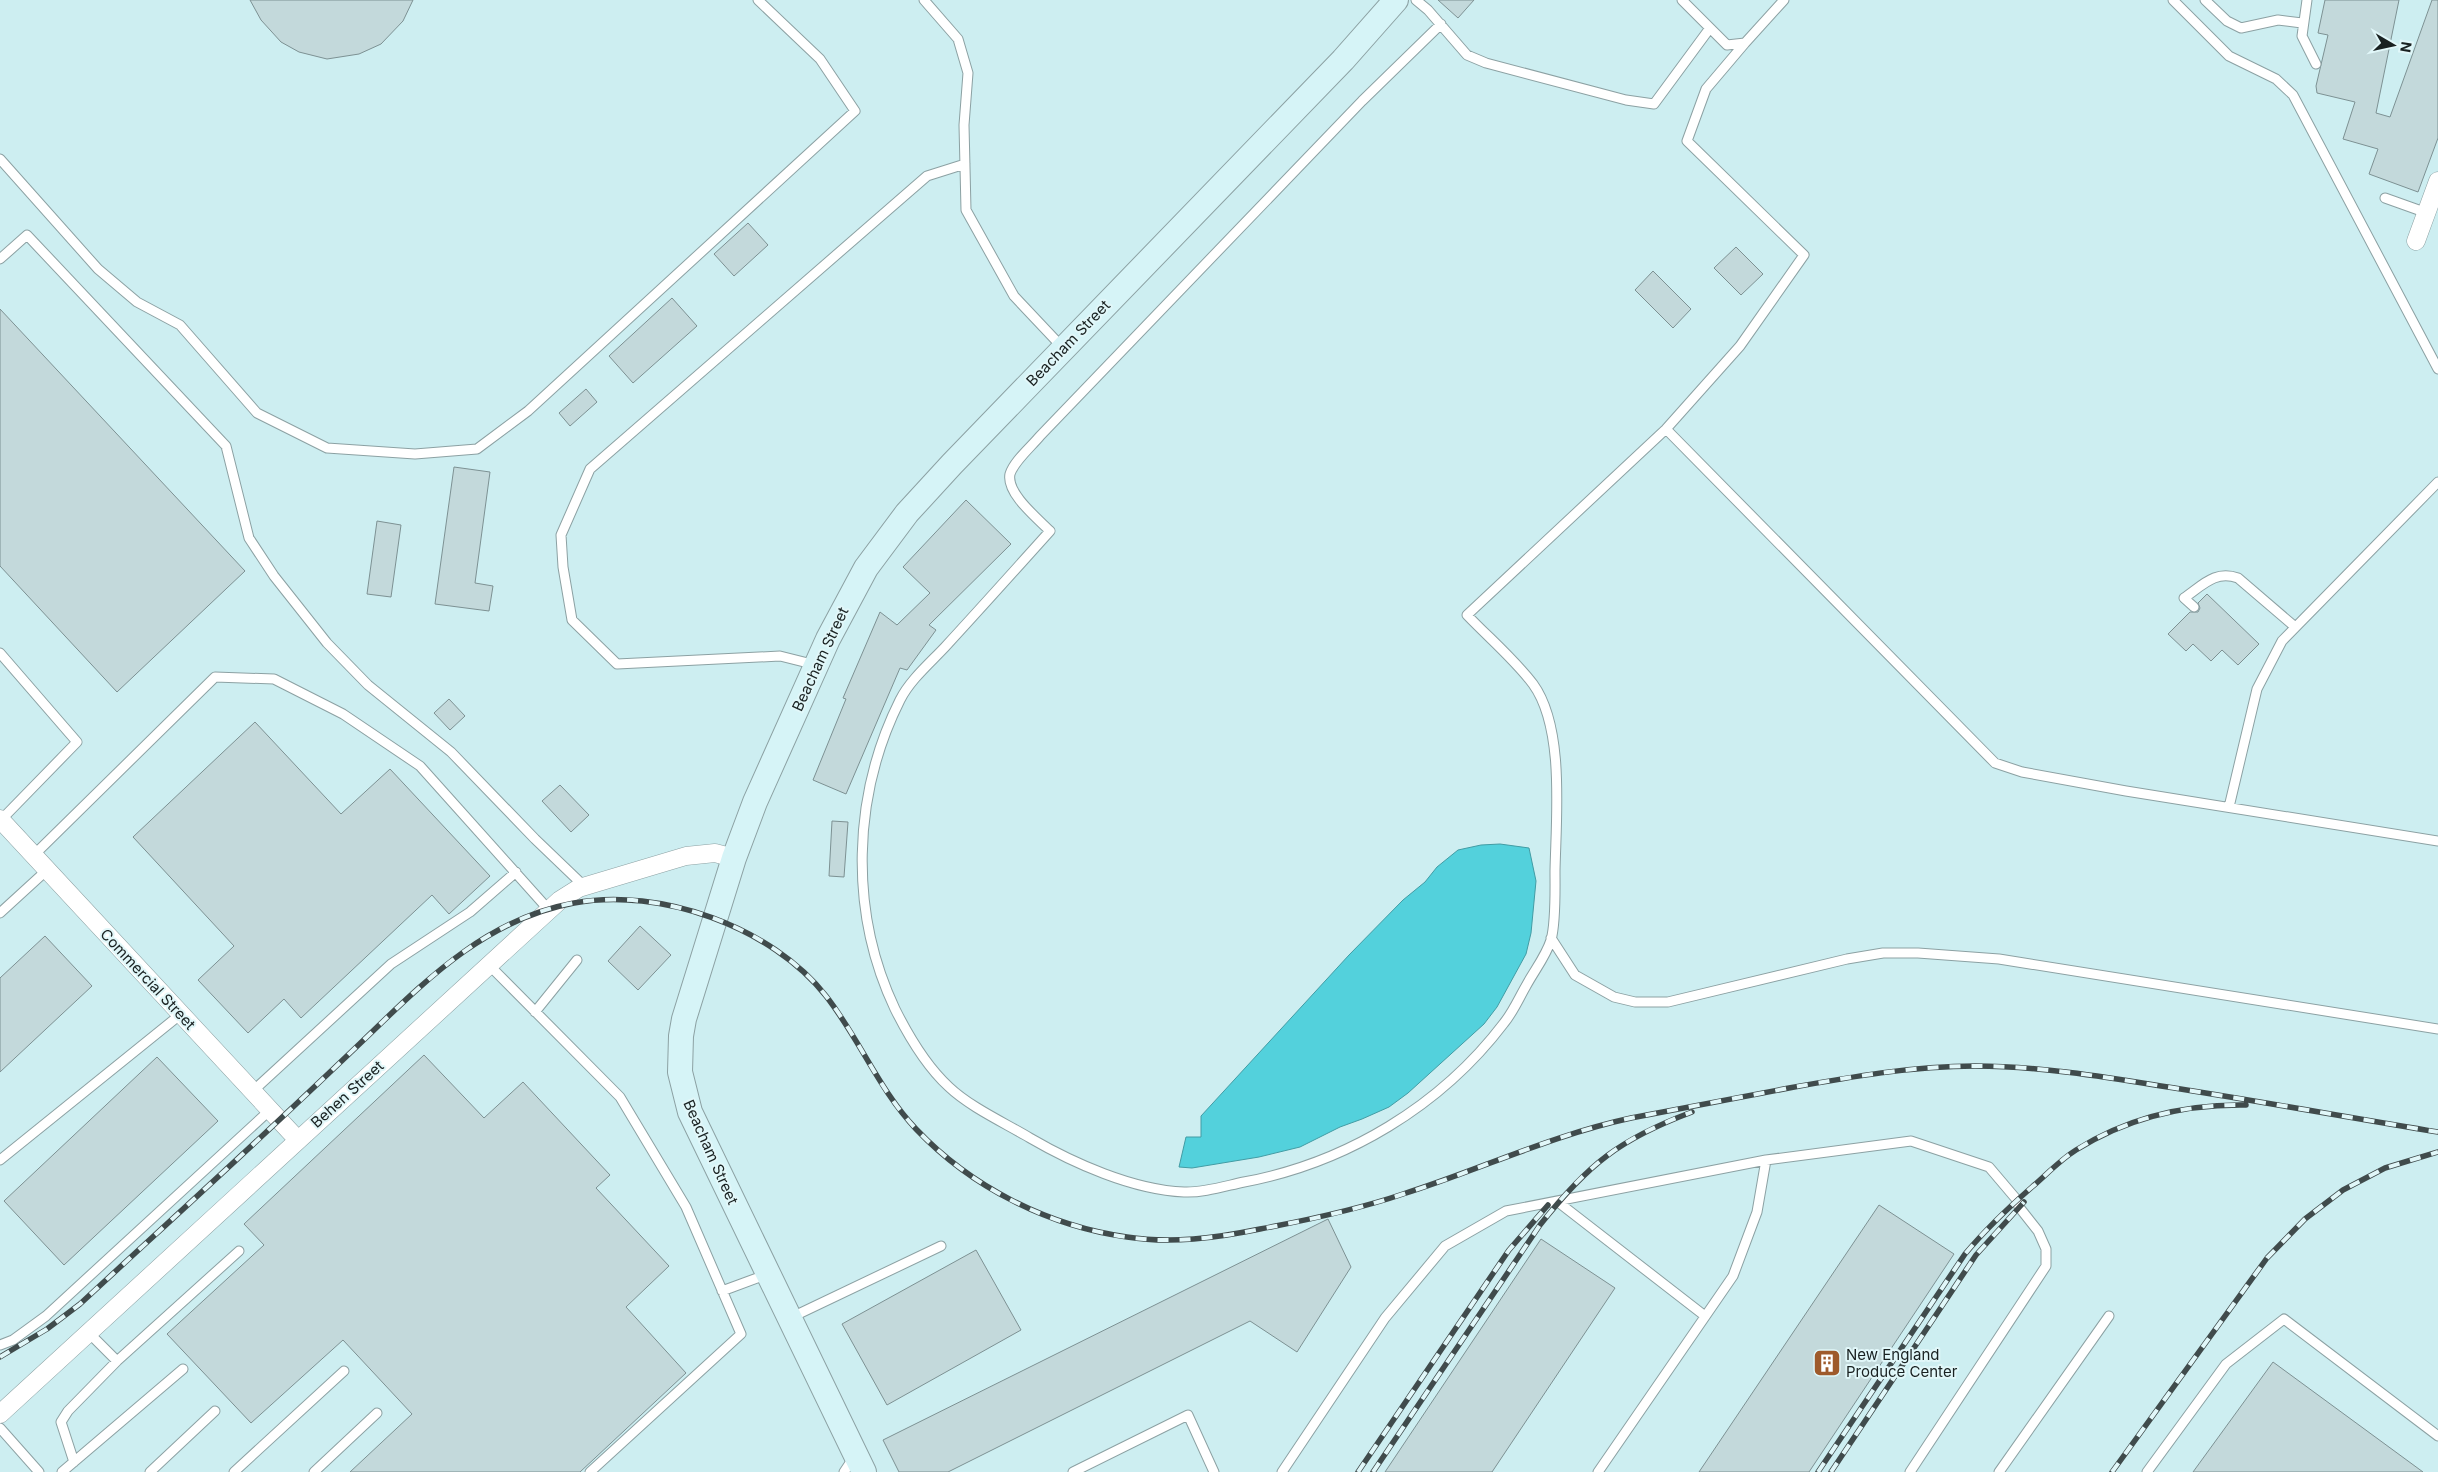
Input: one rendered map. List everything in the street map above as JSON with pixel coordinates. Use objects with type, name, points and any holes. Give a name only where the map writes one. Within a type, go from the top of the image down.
[{"type":"main road","name":"Beacham Street","points":[[855,1466],[790,1318],[690,1112],[680,1072],[680,1045],[684,1019],[734,858],[755,802],[816,665],[853,590],[885,541],[952,464],[1343,60],[1396,0]]},
{"type":"street","points":[[2416,240],[2438,181]]},
{"type":"street","name":"Commercial Street","points":[[0,819],[297,1139]]},
{"type":"street","name":"Behen Street","points":[[0,1414],[548,909],[569,893],[584,886],[696,854],[715,853],[734,858]]},
{"type":"lane","points":[[0,159],[98,270],[137,302],[180,325],[257,414],[327,448],[415,454],[477,449],[528,411],[855,112],[820,60],[758,0]]},
{"type":"lane","points":[[924,0],[958,39],[968,73],[964,125],[966,210],[1014,296],[1063,348]]},
{"type":"lane","points":[[1416,0],[1441,24],[1467,55],[1486,63],[1626,100],[1654,104],[1710,28]]},
{"type":"lane","points":[[1682,0],[1727,45],[1745,43]]},
{"type":"lane","points":[[1441,24],[1362,101],[1040,436],[1019,462],[1010,474],[1012,491],[1050,531],[903,693],[882,740],[869,789],[862,865],[863,893],[868,931],[891,1000],[924,1058],[951,1089],[1053,1151],[1116,1178],[1185,1192],[1273,1177],[1308,1166],[1359,1146],[1391,1126],[1446,1084],[1506,1021],[1551,938],[1556,803],[1552,734],[1545,706],[1532,684],[1467,615],[1666,429],[1740,346],[1804,255],[1688,141],[1706,89],[1784,0]]},
{"type":"lane","points":[[2172,0],[2229,56],[2276,79],[2293,95],[2438,369]]},
{"type":"lane","points":[[2204,0],[2227,21],[2241,28],[2278,20],[2302,23]]},
{"type":"lane","points":[[2307,0],[2302,23],[2302,36],[2316,64]]},
{"type":"lane","points":[[816,665],[780,656],[617,664],[572,620],[563,567],[561,535],[590,469],[927,176],[965,164]]},
{"type":"lane","points":[[2385,198],[2426,213]]},
{"type":"lane","points":[[0,259],[27,234],[226,446],[249,538],[274,576],[327,643],[368,685],[451,752],[535,839],[584,886]]},
{"type":"lane","points":[[1666,429],[1995,763],[2022,772],[2438,841]]},
{"type":"lane","points":[[2229,807],[2257,689],[2269,663],[2294,626],[2438,482]]},
{"type":"lane","points":[[2194,607],[2184,598],[2214,577],[2227,574],[2238,578],[2294,626]]},
{"type":"lane","points":[[0,653],[77,742],[0,819]]},
{"type":"lane","points":[[34,856],[215,677],[274,679],[343,714],[427,772],[548,909]]},
{"type":"lane","points":[[0,914],[47,870]]},
{"type":"lane","points":[[252,1091],[391,964],[470,912],[516,872]]},
{"type":"lane","points":[[1551,938],[1575,975],[1614,997],[1635,1002],[1668,1002],[1865,956],[1883,953],[1918,953],[2000,959],[2438,1029]]},
{"type":"lane","points":[[535,1012],[577,960]]},
{"type":"lane","points":[[488,965],[620,1096],[686,1206],[741,1334],[590,1472]]},
{"type":"lane","points":[[0,1160],[180,1014]]},
{"type":"lane","points":[[0,1345],[14,1340],[46,1316],[270,1110]]},
{"type":"lane","points":[[1282,1472],[1385,1318],[1444,1246],[1506,1211],[1766,1160],[1912,1141],[1989,1167],[2017,1200],[2019,1207],[2038,1231],[2046,1249],[2046,1266],[1910,1472]]},
{"type":"lane","points":[[1598,1472],[1732,1276],[1757,1212],[1766,1160]]},
{"type":"lane","points":[[1558,1202],[1705,1316]]},
{"type":"lane","points":[[790,1318],[941,1246]]},
{"type":"lane","points":[[74,1462],[61,1422],[68,1411],[117,1361],[239,1251]]},
{"type":"lane","points":[[722,1291],[768,1274]]},
{"type":"lane","points":[[1999,1472],[2109,1316]]},
{"type":"lane","points":[[2147,1472],[2226,1364],[2284,1319],[2438,1436]]},
{"type":"lane","points":[[88,1332],[117,1361]]},
{"type":"lane","points":[[62,1472],[183,1369]]},
{"type":"lane","points":[[240,1470],[344,1371]]},
{"type":"lane","points":[[150,1472],[215,1411]]},
{"type":"lane","points":[[314,1472],[378,1412]]},
{"type":"lane","points":[[1073,1472],[1188,1415],[1214,1472]]},
{"type":"lane","points":[[0,1428],[39,1472]]},
{"type":"shaded area","points":[[0,0],[2438,0],[2438,1472],[0,1472]]},
{"type":"water","points":[[1500,844],[1529,848],[1536,881],[1531,933],[1526,954],[1497,1007],[1484,1024],[1408,1093],[1389,1107],[1340,1127],[1300,1147],[1259,1157],[1192,1168],[1179,1167],[1186,1137],[1201,1137],[1201,1116],[1349,955],[1403,900],[1425,882],[1437,867],[1458,850],[1481,845]]},
{"type":"building","points":[[250,0],[413,0],[403,21],[381,44],[359,54],[327,59],[299,52],[281,42],[261,20]]},
{"type":"building","points":[[1438,0],[1474,0],[1458,18]]},
{"type":"building","points":[[2325,0],[2399,0],[2376,113],[2390,117],[2432,0],[2438,0],[2438,138],[2418,192],[2369,174],[2378,149],[2343,139],[2355,102],[2317,93],[2316,86],[2328,35],[2318,33]]},
{"type":"building","points":[[748,223],[768,245],[734,276],[714,254]]},
{"type":"building","points":[[1736,247],[1763,274],[1741,295],[1714,268]]},
{"type":"building","points":[[1653,271],[1691,309],[1673,328],[1635,290]]},
{"type":"building","points":[[672,298],[697,326],[633,383],[609,356]]},
{"type":"building","points":[[0,309],[245,571],[117,692],[0,566]]},
{"type":"building","points":[[586,389],[597,402],[570,426],[559,413]]},
{"type":"building","points":[[454,467],[490,472],[475,583],[493,586],[489,611],[435,604]]},
{"type":"building","points":[[966,500],[1011,544],[929,625],[936,630],[907,670],[900,668],[846,794],[813,780],[846,699],[843,698],[880,612],[897,625],[930,593],[903,567]]},
{"type":"building","points":[[377,521],[401,525],[391,597],[367,594]]},
{"type":"building","points":[[2207,594],[2259,644],[2238,665],[2222,650],[2211,661],[2193,644],[2186,651],[2168,634],[2190,612],[2198,612],[2200,608],[2198,603]]},
{"type":"building","points":[[449,699],[465,716],[450,730],[434,713]]},
{"type":"building","points":[[255,722],[341,814],[390,769],[490,876],[449,914],[432,895],[301,1018],[284,999],[248,1033],[198,980],[234,946],[133,837]]},
{"type":"building","points":[[560,785],[589,815],[571,832],[542,801]]},
{"type":"building","points":[[832,821],[848,822],[844,877],[829,876]]},
{"type":"building","points":[[640,926],[671,955],[638,990],[608,961]]},
{"type":"building","points":[[45,936],[92,986],[0,1072],[0,978]]},
{"type":"building","points":[[424,1055],[484,1118],[523,1082],[610,1175],[596,1188],[669,1266],[626,1307],[686,1373],[580,1472],[350,1472],[412,1414],[343,1340],[251,1423],[167,1334],[264,1245],[244,1224]]},
{"type":"building","points":[[157,1057],[218,1121],[64,1265],[4,1201]]},
{"type":"building","name":"New England Produce Center","points":[[1879,1205],[1954,1254],[1809,1472],[1699,1472]]},
{"type":"building","points":[[1328,1219],[1351,1267],[1297,1352],[1250,1321],[948,1472],[899,1472],[883,1440]]},
{"type":"building","points":[[1541,1239],[1615,1288],[1492,1472],[1385,1472]]},
{"type":"building","points":[[976,1250],[1021,1330],[887,1405],[842,1324]]},
{"type":"building","points":[[2273,1362],[2423,1472],[2193,1472]]},
{"type":"railway","points":[[0,1357],[47,1329],[80,1304],[441,969],[465,951],[516,921],[544,910],[574,903],[607,900],[642,901],[677,907],[712,918],[745,932],[776,950],[803,972],[826,996],[903,1114],[938,1150],[961,1169],[1012,1201],[1040,1213],[1068,1224],[1127,1237],[1160,1240],[1194,1239],[1296,1222],[1385,1200],[1516,1153],[1602,1125],[1631,1118],[1835,1080],[1951,1066],[1998,1066],[2068,1072],[2196,1091],[2438,1132]]},
{"type":"railway","points":[[1818,1472],[1965,1254],[1997,1219],[2059,1163],[2095,1139],[2136,1121],[2179,1110],[2224,1105],[2246,1105]]},
{"type":"railway","points":[[1373,1472],[1540,1225],[1557,1204],[1574,1185],[1607,1156],[1645,1132],[1692,1112]]},
{"type":"railway","points":[[2112,1472],[2267,1258],[2305,1219],[2343,1190],[2385,1168],[2438,1152]]},
{"type":"railway","points":[[1831,1472],[1976,1255],[2024,1202]]},
{"type":"railway","points":[[1358,1472],[1509,1250],[1548,1205]]},
{"type":"place","name":"New England Produce Center","points":[[1827,1363]]}]
